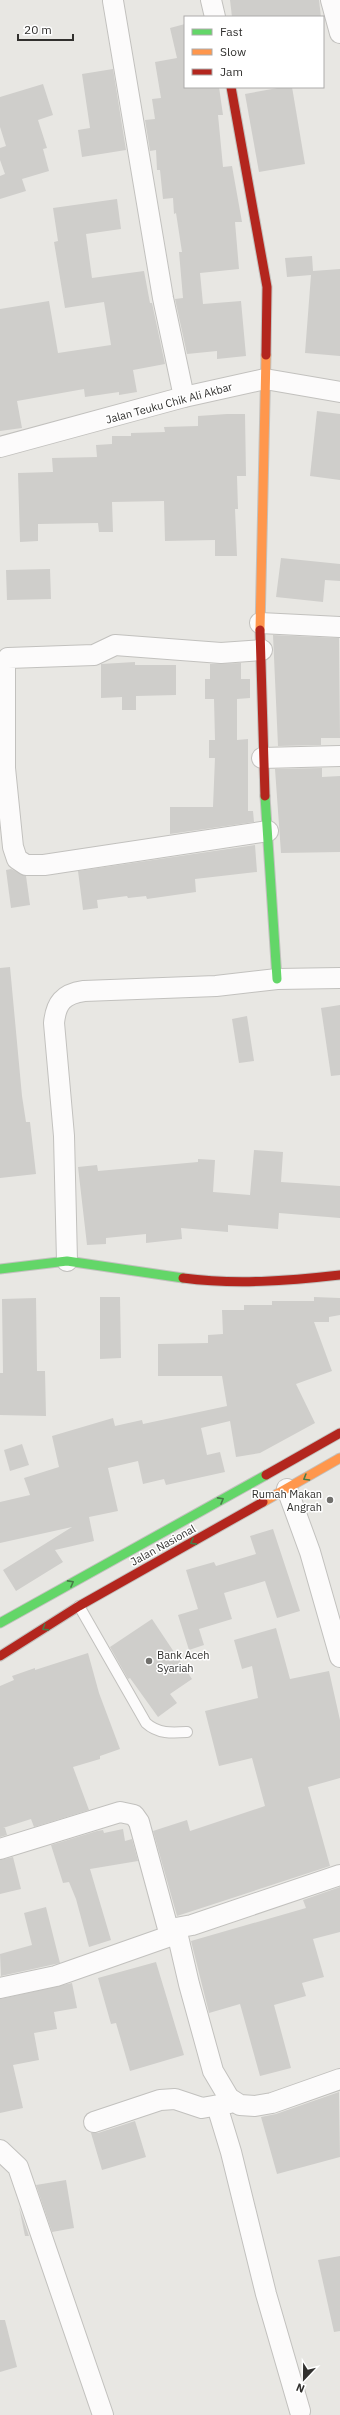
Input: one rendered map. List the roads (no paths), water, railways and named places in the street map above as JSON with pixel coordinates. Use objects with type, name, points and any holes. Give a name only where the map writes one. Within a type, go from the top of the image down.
[{"type":"main road","points":[[231,88],[267,287],[260,623],[262,650],[262,758],[268,831],[276,980]]},
{"type":"main road","points":[[0,1269],[66,1261],[207,1281],[287,1281],[340,1275]]},
{"type":"main road","name":"Jalan Nasional","points":[[0,1623],[340,1433]]},
{"type":"main road","name":"Jalan Nasional","points":[[0,1656],[79,1606],[340,1458]]},
{"type":"main road","points":[[51,1594],[63,1617]]},
{"type":"street","points":[[211,0],[215,16]]},
{"type":"street","points":[[331,0],[340,33]]},
{"type":"street","points":[[113,1],[163,298],[184,397]]},
{"type":"street","name":"Jalan Teuku Chik Ali Akbar","points":[[0,447],[184,397],[265,379],[340,392]]},
{"type":"street","points":[[260,623],[340,627]]},
{"type":"street","points":[[262,650],[221,653],[115,645],[94,655],[8,658],[5,664],[3,767],[12,847],[16,859],[26,865],[44,865],[268,831]]},
{"type":"street","points":[[262,758],[340,756]]},
{"type":"street","points":[[66,1261],[64,1136],[54,1024],[55,1013],[60,1000],[73,992],[84,991],[216,986],[276,980],[340,978]]},
{"type":"street","points":[[287,1489],[310,1552],[340,1657]]},
{"type":"street","points":[[0,1849],[120,1812],[134,1815],[139,1822],[189,1984],[213,2071],[223,2091],[226,2104],[231,2152],[266,2294],[300,2411]]},
{"type":"street","points":[[0,1988],[56,1976],[199,1922],[340,1875]]},
{"type":"street","points":[[94,2122],[160,2100],[175,2099],[202,2108],[226,2104],[248,2106],[262,2105],[340,2079]]},
{"type":"street","points":[[0,2150],[9,2169],[103,2415]]},
{"type":"lane","points":[[79,1606],[146,1723],[152,1728],[164,1732],[187,1732]]},
{"type":"place","name":"Rumah Makan Angrah","points":[[330,1500]]},
{"type":"place","name":"Bank Aceh Syariah","points":[[149,1661]]}]
